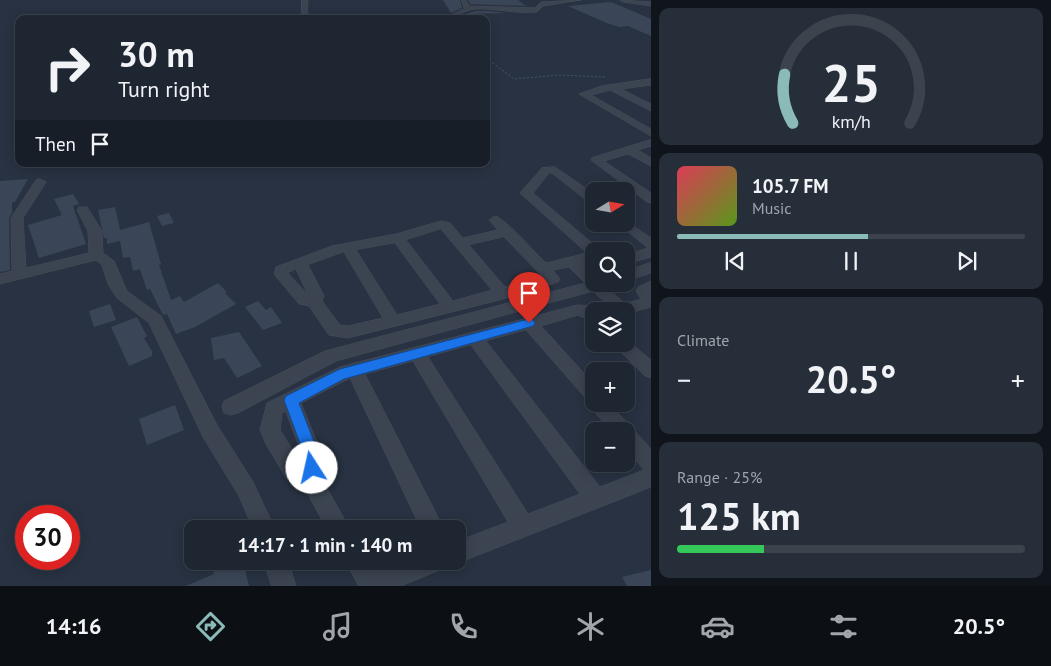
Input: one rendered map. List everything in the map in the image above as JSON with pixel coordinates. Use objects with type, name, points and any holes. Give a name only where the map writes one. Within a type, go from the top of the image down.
[{"type":"street","points":[[305,0],[304,14],[306,15]]},
{"type":"street","points":[[463,0],[468,8]]},
{"type":"street","points":[[456,15],[465,12],[468,8],[529,11],[537,10],[541,4],[578,0]]},
{"type":"street","points":[[623,0],[651,4]]},
{"type":"street","points":[[650,83],[613,83],[583,94],[651,133]]},
{"type":"street","points":[[613,83],[651,108]]},
{"type":"street","points":[[651,143],[596,160],[651,199]]},
{"type":"street","points":[[628,149],[651,163]]},
{"type":"street","points":[[585,193],[555,170],[550,169],[546,170],[526,193],[585,246]]},
{"type":"street","points":[[19,274],[17,218],[40,182]]},
{"type":"street","points":[[83,210],[95,231],[96,256]]},
{"type":"street","points":[[495,220],[553,279],[502,294],[348,332],[335,331],[314,302],[304,300],[281,274],[281,270],[284,268],[348,247],[398,238],[441,225],[445,226],[502,294]]},
{"type":"street","points":[[459,243],[508,232]]},
{"type":"street","points":[[635,232],[651,244]]},
{"type":"street","points":[[398,238],[450,307]]},
{"type":"street","points":[[348,247],[393,322]]},
{"type":"street","points":[[635,257],[651,252]]},
{"type":"street","points":[[0,279],[96,256],[106,259],[110,264],[114,280],[129,303],[143,310],[155,320],[210,431],[246,489],[260,520]]},
{"type":"street","points":[[544,268],[585,257]]},
{"type":"street","points":[[571,261],[585,274]]},
{"type":"street","points":[[300,262],[316,296],[314,302]]},
{"type":"street","points":[[635,273],[651,268]]},
{"type":"street","points":[[635,306],[651,302],[643,291],[651,286]]},
{"type":"street","points":[[231,407],[331,356],[585,287]]},
{"type":"street","points":[[603,292],[612,302]]},
{"type":"street","points":[[334,520],[311,480],[293,471],[270,430],[274,410],[340,374],[578,310],[585,311]]},
{"type":"street","points":[[529,323],[585,387]]},
{"type":"street","points":[[475,338],[596,498]]},
{"type":"street","points":[[631,352],[651,371]]},
{"type":"street","points":[[417,354],[523,526]]},
{"type":"street","points":[[354,371],[428,520]]},
{"type":"street","points":[[291,400],[313,457],[311,480]]},
{"type":"street","points":[[606,412],[615,422]]},
{"type":"street","points":[[635,444],[651,463]]},
{"type":"street","points":[[466,549],[651,477]]},
{"type":"street","points":[[279,570],[284,586]]},
{"type":"street","points":[[363,570],[368,579],[381,582],[411,570]]},
{"type":"path","points":[[490,60],[497,63],[502,71],[514,79],[545,74],[587,75],[613,83]]},
{"type":"building","points":[[443,0],[460,0],[462,8],[451,13]]},
{"type":"building","points":[[468,0],[518,0],[526,6],[470,4]]},
{"type":"building","points":[[611,2],[651,19],[651,36],[628,26],[620,27],[609,24],[568,6]]},
{"type":"building","points":[[475,11],[506,13],[472,14],[463,15]]},
{"type":"building","points":[[28,179],[15,202],[12,202],[12,213],[9,218],[10,270],[0,272],[0,181]]},
{"type":"building","points":[[73,194],[79,204],[73,206],[86,244],[39,258],[28,225],[62,215],[54,199]]},
{"type":"building","points":[[115,207],[120,230],[149,222],[161,264],[159,265],[171,300],[180,296],[184,302],[218,283],[236,304],[195,327],[176,334],[167,314],[163,315],[150,289],[147,290],[140,269],[133,271],[130,257],[123,258],[120,241],[107,244],[107,238],[104,238],[98,210]]},
{"type":"building","points":[[169,213],[174,223],[162,226],[157,216]]},
{"type":"building","points":[[258,301],[266,310],[271,307],[282,323],[263,330],[245,307]]},
{"type":"building","points":[[110,304],[116,320],[94,327],[89,311]]},
{"type":"building","points":[[137,317],[147,336],[144,338],[152,351],[152,356],[129,366],[111,327]]},
{"type":"building","points":[[239,332],[262,366],[237,378],[224,358],[214,360],[211,338]]},
{"type":"building","points":[[175,405],[184,430],[147,445],[139,419]]},
{"type":"building","points":[[218,570],[245,570],[249,586],[186,586],[214,574],[213,572]]},
{"type":"building","points":[[651,570],[651,586],[627,586],[622,577]]},
{"type":"route","points":[[312,468],[313,457],[291,400],[340,374],[529,323]]}]
